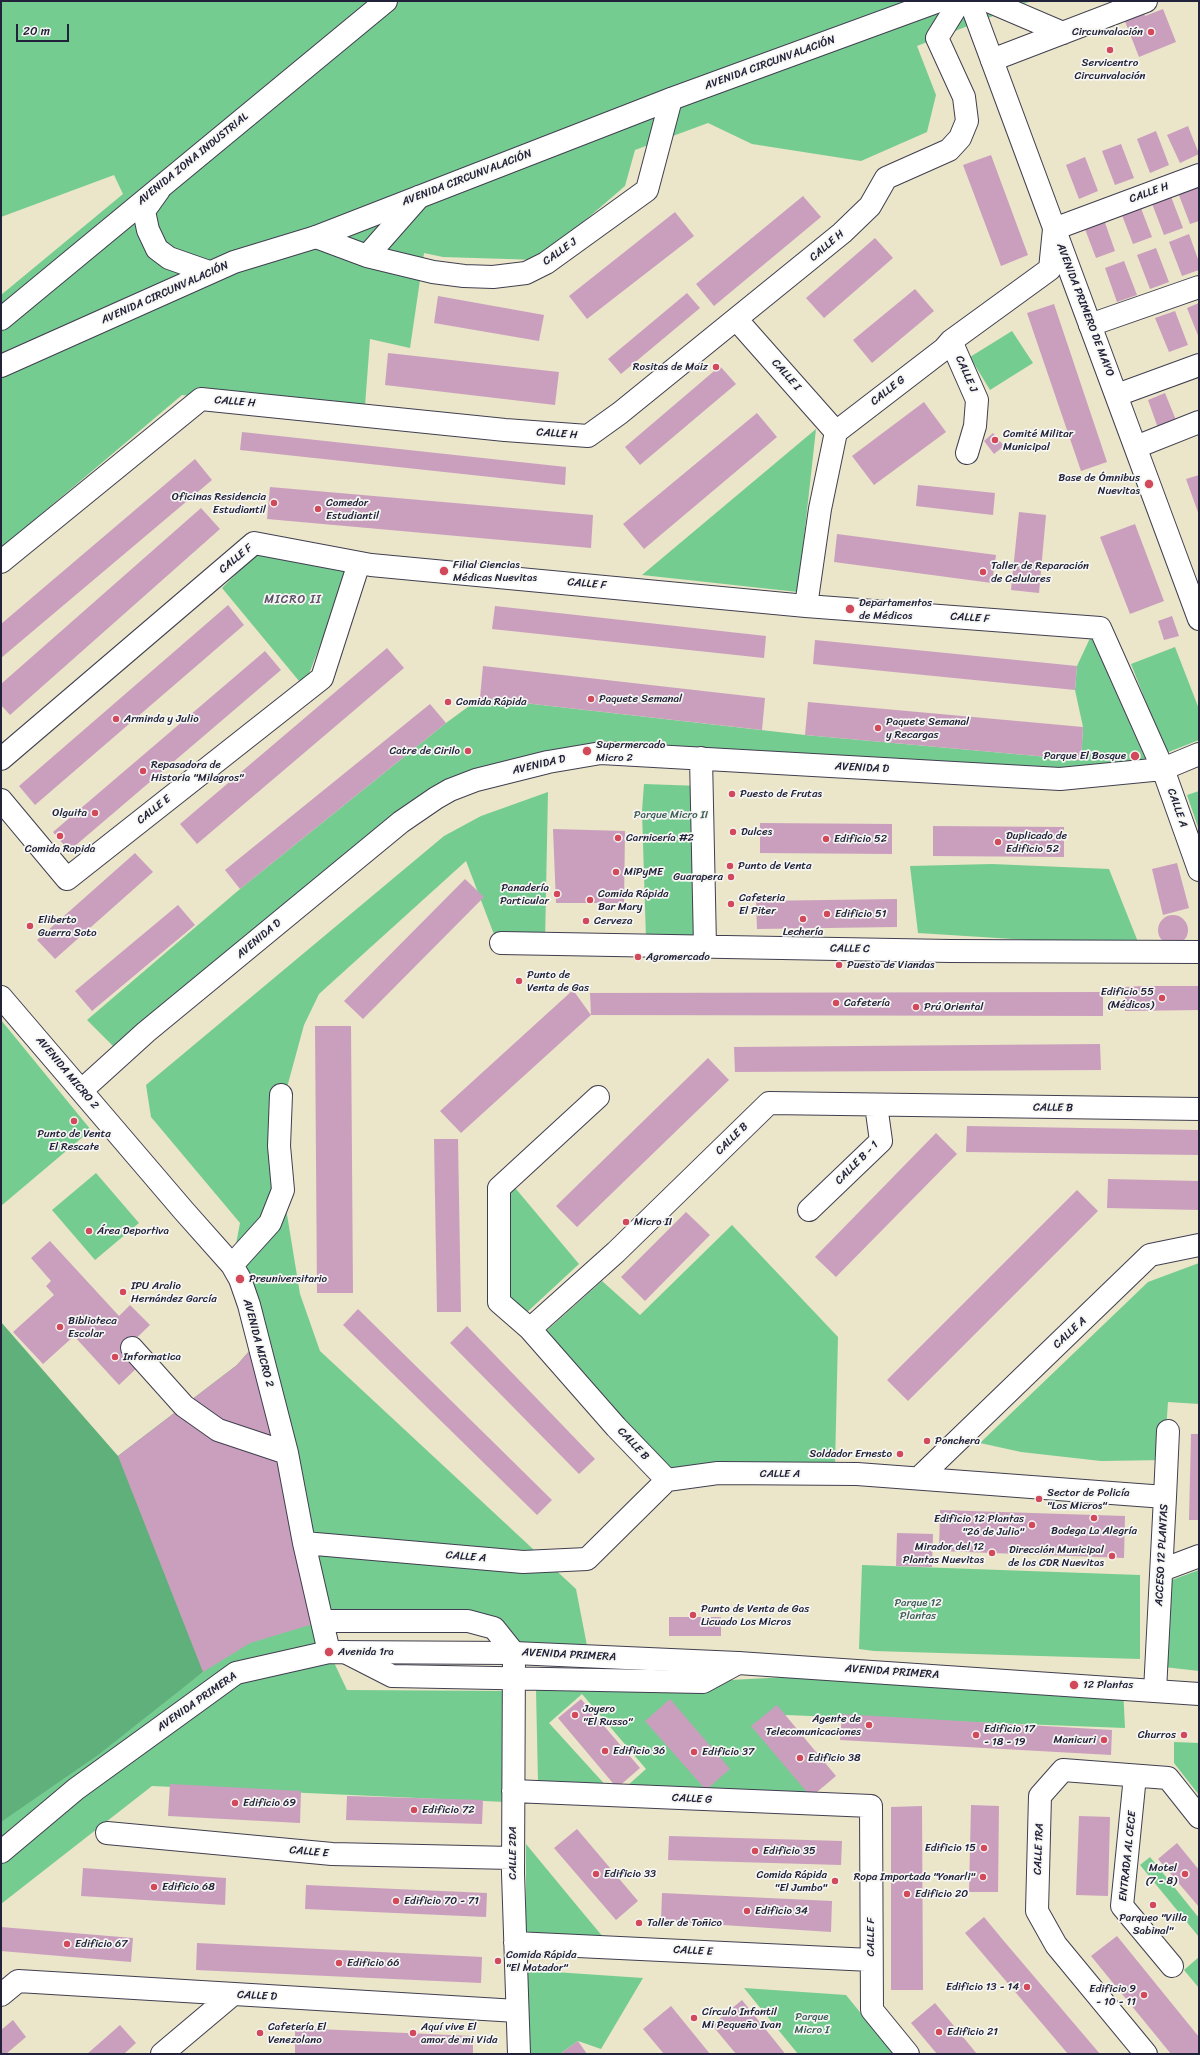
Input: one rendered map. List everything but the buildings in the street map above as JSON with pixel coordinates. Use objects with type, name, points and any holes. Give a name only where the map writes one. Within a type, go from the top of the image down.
[{"type":"main road","name":"AVENIDA ZONA INDUSTRIAL","points":[[1,319],[166,181],[386,1]]},
{"type":"main road","name":"AVENIDA CIRCUNVALACIÓN","points":[[1,366],[234,262],[316,237],[671,99],[939,1]]},
{"type":"main road","name":"CALLE H","points":[[1,562],[201,399],[505,430],[588,436],[615,417],[842,233],[870,206],[886,178],[948,150],[960,138],[967,121],[964,97],[937,38],[960,1]]},
{"type":"main road","name":"AVENIDA PRIMERO DE MAYO","points":[[970,1],[1199,619]]},
{"type":"main road","points":[[988,1],[1063,33]]},
{"type":"main road","points":[[992,60],[1146,1]]},
{"type":"main road","name":"CALLE J","points":[[316,237],[367,256],[433,272],[464,276],[493,277],[526,273],[546,264],[647,190],[671,99]]},
{"type":"main road","name":"CALLE H","points":[[1054,229],[1199,175]]},
{"type":"main road","points":[[166,181],[144,211],[148,230],[157,249],[169,258],[209,272]]},
{"type":"main road","points":[[367,256],[419,197]]},
{"type":"main road","name":"CALLE G","points":[[836,432],[944,349],[951,341],[1050,269],[1054,229]]},
{"type":"main road","points":[[1090,325],[1199,286]]},
{"type":"main road","name":"CALLE I","points":[[736,319],[836,432]]},
{"type":"main road","name":"CALLE J","points":[[951,341],[978,400],[975,426],[967,453]]},
{"type":"main road","points":[[1117,395],[1197,371]]},
{"type":"main road","points":[[1136,447],[1199,422]]},
{"type":"main road","points":[[806,606],[820,509],[836,432]]},
{"type":"main road","name":"CALLE F","points":[[1,758],[254,543],[359,564],[806,606],[1100,628],[1162,769]]},
{"type":"main road","name":"CALLE E","points":[[1,800],[67,879],[322,678],[359,564]]},
{"type":"main road","name":"AVENIDA D","points":[[82,1090],[126,1050],[401,822],[450,790],[476,780],[548,762],[601,754],[701,758],[1060,779],[1162,769],[1199,754]]},
{"type":"main road","points":[[701,758],[706,946]]},
{"type":"main road","name":"CALLE A","points":[[1162,769],[1199,870]]},
{"type":"main road","name":"CALLE C","points":[[501,943],[950,951],[1199,952]]},
{"type":"main road","name":"AVENIDA MICRO 2","points":[[1,997],[232,1265],[250,1305],[287,1453],[304,1543],[323,1621],[337,1652]]},
{"type":"main road","points":[[232,1265],[270,1223],[283,1190],[279,1146],[281,1095]]},
{"type":"main road","points":[[530,1329],[499,1302],[499,1188],[598,1097]]},
{"type":"main road","name":"CALLE B","points":[[667,1480],[616,1427],[530,1329],[616,1252],[768,1103],[1199,1109]]},
{"type":"main road","name":"CALLE B - 1","points":[[809,1210],[881,1141],[876,1105]]},
{"type":"main road","name":"CALLE A","points":[[304,1543],[523,1562],[587,1559],[667,1480],[718,1473],[857,1474],[920,1477],[1150,1255],[1199,1245]]},
{"type":"main road","points":[[132,1348],[184,1406],[218,1430],[287,1453]]},
{"type":"main road","points":[[1164,1497],[1168,1431]]},
{"type":"main road","name":"ACCESO 12 PLANTAS","points":[[920,1477],[1164,1497],[1161,1542],[1162,1570],[1155,1691]]},
{"type":"main road","points":[[1162,1570],[1199,1556]]},
{"type":"main road","points":[[323,1621],[468,1621],[494,1628],[514,1653]]},
{"type":"main road","points":[[337,1652],[392,1676],[515,1677],[703,1682],[738,1663]]},
{"type":"main road","name":"AVENIDA PRIMERA","points":[[1,1852],[76,1790],[236,1673],[337,1652],[514,1653],[738,1663],[1199,1694]]},
{"type":"main road","name":"CALLE 2DA","points":[[514,1653],[515,1677],[512,1858],[519,2054]]},
{"type":"main road","name":"CALLE 1RA","points":[[1146,2054],[1056,1946],[1037,1911],[1040,1796],[1063,1770],[1168,1778],[1199,1817]]},
{"type":"main road","name":"ENTRADA AL CECE","points":[[1135,1776],[1122,1906],[1172,1966]]},
{"type":"main road","name":"CALLE G","points":[[513,1790],[871,1806]]},
{"type":"main road","name":"CALLE F","points":[[871,1806],[872,2010],[908,2054]]},
{"type":"main road","name":"CALLE E","points":[[107,1833],[332,1854],[512,1858]]},
{"type":"main road","name":"CALLE E","points":[[515,1943],[872,1960]]},
{"type":"main road","name":"CALLE D","points":[[1,1995],[18,1982],[517,2011]]},
{"type":"main road","points":[[162,2054],[232,1994]]},
{"type":"green space","points":[[1,1],[1031,1],[917,46],[936,95],[927,132],[861,161],[752,144],[708,123],[635,150],[625,186],[539,260],[443,257],[424,253],[410,348],[370,339],[365,406],[314,410],[182,395],[1,548],[1,295],[123,194],[114,175],[1,217]]},
{"type":"green space","points":[[1012,331],[1033,363],[990,390],[970,357]]},
{"type":"green space","points":[[816,429],[798,592],[642,575]]},
{"type":"green space","points":[[256,554],[349,570],[304,687],[222,588]]},
{"type":"green space","points":[[1091,636],[1146,760],[1081,773],[600,747],[455,783],[119,1052],[87,1020],[240,889],[446,723],[480,698],[805,735],[1081,760],[1083,727],[1075,690],[1077,666]]},
{"type":"green space","points":[[1175,647],[1199,709],[1199,740],[1166,753],[1131,664]]},
{"type":"green space","name":"Parque Micro II","points":[[644,784],[701,786],[697,937],[646,939],[642,811]]},
{"type":"green space","points":[[1199,791],[1199,830],[1187,795]]},
{"type":"green space","points":[[548,792],[545,942],[495,937],[466,861],[319,994],[304,1025],[280,1113],[283,1190],[300,1294],[320,1351],[576,1589],[589,1656],[514,1653],[494,1628],[323,1621],[232,1265],[240,1223],[151,1117],[146,1085],[444,836],[481,816]]},
{"type":"green space","points":[[992,864],[1109,869],[1140,947],[918,933],[910,866]]},
{"type":"green space","points":[[1,1020],[91,1130],[1,1206]]},
{"type":"green space","points":[[96,1173],[139,1223],[95,1260],[52,1210]]},
{"type":"green space","points":[[511,1183],[579,1264],[525,1314],[506,1298],[505,1189]]},
{"type":"green space","points":[[732,1225],[838,1337],[835,1465],[665,1472],[543,1334],[602,1281],[640,1315]]},
{"type":"green space","points":[[1199,1263],[1199,1404],[1168,1402],[1164,1460],[1101,1461],[1021,1452],[980,1443],[1148,1282]]},
{"type":"green space","points":[[1,1322],[118,1456],[237,1365],[258,1341],[323,1621],[250,1643],[203,1672],[98,1755],[1,1822]]},
{"type":"green space","name":"Parque 12 Plantas","points":[[862,1565],[1140,1575],[1140,1659],[874,1651],[859,1649]]},
{"type":"green space","points":[[1199,1570],[1199,1671],[1164,1667],[1169,1581]]},
{"type":"green space","points":[[323,1621],[329,1652],[347,1690],[507,1691],[506,1802],[152,1786],[1,1904],[1,1821],[203,1672],[250,1643]]},
{"type":"green space","points":[[788,1677],[1123,1687],[1125,1728],[785,1715],[815,1798],[627,1786],[646,1769],[582,1694],[549,1723],[609,1789],[538,1781],[536,1690]]},
{"type":"green space","points":[[1174,1742],[1199,1743],[1199,1795],[1174,1763]]},
{"type":"green space","points":[[526,1844],[583,1913],[604,1938],[526,1934]]},
{"type":"green space","points":[[1150,1857],[1199,1918],[1199,1937],[1140,1865]]},
{"type":"green space","points":[[1199,1957],[1199,1988],[1184,1970]]},
{"type":"green space","points":[[525,1970],[643,1978],[601,2049],[578,2041],[560,2054],[526,2054]]},
{"type":"green space","name":"Parque Micro I","points":[[744,1988],[846,1995],[894,2054],[798,2054]]},
{"type":"place","name":"Circunvalación","points":[[1151,32]]},
{"type":"place","name":"Servicentro Circunvalación","points":[[1110,50]]},
{"type":"place","name":"Rositas de Maiz","points":[[716,367]]},
{"type":"place","name":"Comité Militar Municipal","points":[[995,440]]},
{"type":"place","name":"Base de Ómnibus Nuevitas","points":[[1149,484]]},
{"type":"place","name":"Oficinas Residencia Estudiantil","points":[[274,503]]},
{"type":"place","name":"Comedor Estudiantil","points":[[318,509]]},
{"type":"place","name":"Filial Ciencias Médicas Nuevitas","points":[[444,571]]},
{"type":"place","name":"Taller de Reparación de Celulares","points":[[983,572]]},
{"type":"place","name":"Departamentos de Médicos","points":[[850,609]]},
{"type":"place","name":"Paquete Semanal","points":[[591,699]]},
{"type":"place","name":"Comida Rápida","points":[[448,702]]},
{"type":"place","name":"Arminda y Julio","points":[[116,719]]},
{"type":"place","name":"Paquete Semanal y Recargas","points":[[878,728]]},
{"type":"place","name":"Catre de Cirilo","points":[[468,751]]},
{"type":"place","name":"Supermercado Micro 2","points":[[587,751]]},
{"type":"place","name":"Parque El Bosque","points":[[1135,756]]},
{"type":"place","name":"Repasadora de Historia \"Milagros\"","points":[[143,771]]},
{"type":"place","name":"Puesto de Frutas","points":[[732,794]]},
{"type":"place","name":"Olguita","points":[[95,813]]},
{"type":"place","name":"Dulces","points":[[733,832]]},
{"type":"place","name":"Comida Rapida","points":[[60,836]]},
{"type":"place","name":"Carnicería #2","points":[[618,838]]},
{"type":"place","name":"Edificio 52","points":[[826,839]]},
{"type":"place","name":"Duplicado de Edificio 52","points":[[998,842]]},
{"type":"place","name":"Punto de Venta","points":[[730,866]]},
{"type":"place","name":"MiPyME","points":[[616,872]]},
{"type":"place","name":"Guarapera","points":[[731,877]]},
{"type":"place","name":"Panadería Particular","points":[[557,894]]},
{"type":"place","name":"Comida Rápida Bar Mary","points":[[590,900]]},
{"type":"place","name":"Cafeteria El Piter","points":[[731,904]]},
{"type":"place","name":"Edificio 51","points":[[827,914]]},
{"type":"place","name":"Lechería","points":[[803,919]]},
{"type":"place","name":"Cerveza","points":[[586,921]]},
{"type":"place","name":"Eliberto Guerra Soto","points":[[30,926]]},
{"type":"place","name":"Agromercado","points":[[638,957]]},
{"type":"place","name":"Puesto de Viandas","points":[[839,965]]},
{"type":"place","name":"Punto de Venta de Gas","points":[[519,981]]},
{"type":"place","name":"Edificio 55 (Médicos)","points":[[1162,998]]},
{"type":"place","name":"Cafetería","points":[[836,1003]]},
{"type":"place","name":"Prú Oriental","points":[[916,1007]]},
{"type":"place","name":"Punto de Venta El Rescate","points":[[74,1121]]},
{"type":"place","name":"Micro II","points":[[626,1222]]},
{"type":"place","name":"Área Deportiva","points":[[89,1231]]},
{"type":"place","name":"Preuniversitario","points":[[240,1279]]},
{"type":"place","name":"IPU Aralio Hernández García","points":[[123,1292]]},
{"type":"place","name":"Biblioteca Escolar","points":[[60,1327]]},
{"type":"place","name":"Informatica","points":[[115,1357]]},
{"type":"place","name":"Ponchera","points":[[927,1441]]},
{"type":"place","name":"Soldador Ernesto","points":[[900,1454]]},
{"type":"place","name":"Sector de Policía \"Los Micros\"","points":[[1039,1499]]},
{"type":"place","name":"Bodega La Alegría","points":[[1094,1518]]},
{"type":"place","name":"Edificio 12 Plantas \"26 de Julio\"","points":[[1032,1525]]},
{"type":"place","name":"Mirador del 12 Plantas Nuevitas","points":[[992,1553]]},
{"type":"place","name":"Dirección Municipal de los CDR Nuevitas","points":[[1112,1556]]},
{"type":"place","name":"Punto de Venta de Gas Licuado Los Micros","points":[[693,1615]]},
{"type":"place","name":"Avenida 1ra","points":[[329,1652]]},
{"type":"place","name":"12 Plantas","points":[[1074,1685]]},
{"type":"place","name":"Joyero \"El Russo\"","points":[[575,1715]]},
{"type":"place","name":"Agente de Telecomunicaciones","points":[[869,1725]]},
{"type":"place","name":"Edificio 17 - 18 - 19","points":[[976,1735]]},
{"type":"place","name":"Churros","points":[[1184,1735]]},
{"type":"place","name":"Manicuri","points":[[1104,1740]]},
{"type":"place","name":"Edificio 36","points":[[605,1751]]},
{"type":"place","name":"Edificio 37","points":[[694,1752]]},
{"type":"place","name":"Edificio 38","points":[[800,1758]]},
{"type":"place","name":"Edificio 69","points":[[235,1803]]},
{"type":"place","name":"Edificio 72","points":[[414,1810]]},
{"type":"place","name":"Edificio 15","points":[[984,1848]]},
{"type":"place","name":"Edificio 35","points":[[755,1851]]},
{"type":"place","name":"Edificio 33","points":[[596,1874]]},
{"type":"place","name":"Motel (7 - 8)","points":[[1185,1874]]},
{"type":"place","name":"Ropa Importada \"Yonarli\"","points":[[983,1877]]},
{"type":"place","name":"Comida Rápida \"El Jumbo\"","points":[[835,1881]]},
{"type":"place","name":"Edificio 68","points":[[154,1887]]},
{"type":"place","name":"Edificio 20","points":[[907,1894]]},
{"type":"place","name":"Edificio 70 - 71","points":[[396,1901]]},
{"type":"place","name":"Parqueo \"Villa Sabinal\"","points":[[1153,1905]]},
{"type":"place","name":"Edificio 34","points":[[747,1911]]},
{"type":"place","name":"Taller de Toñico","points":[[639,1923]]},
{"type":"place","name":"Edificio 67","points":[[67,1944]]},
{"type":"place","name":"Comida Rápida \"El Matador\"","points":[[498,1961]]},
{"type":"place","name":"Edificio 66","points":[[339,1963]]},
{"type":"place","name":"Edificio 13 - 14","points":[[1027,1987]]},
{"type":"place","name":"Edificio 9 - 10 - 11","points":[[1144,1995]]},
{"type":"place","name":"Círculo Infantil Mi Pequeño Ivan","points":[[694,2018]]},
{"type":"place","name":"Edificio 21","points":[[939,2032]]},
{"type":"place","name":"Cafetería El Venezolano","points":[[260,2033]]},
{"type":"place","name":"Aquí vive El amor de mi Vida","points":[[413,2033]]},
{"type":"district","name":"MICRO II","points":[[293,600]]}]
